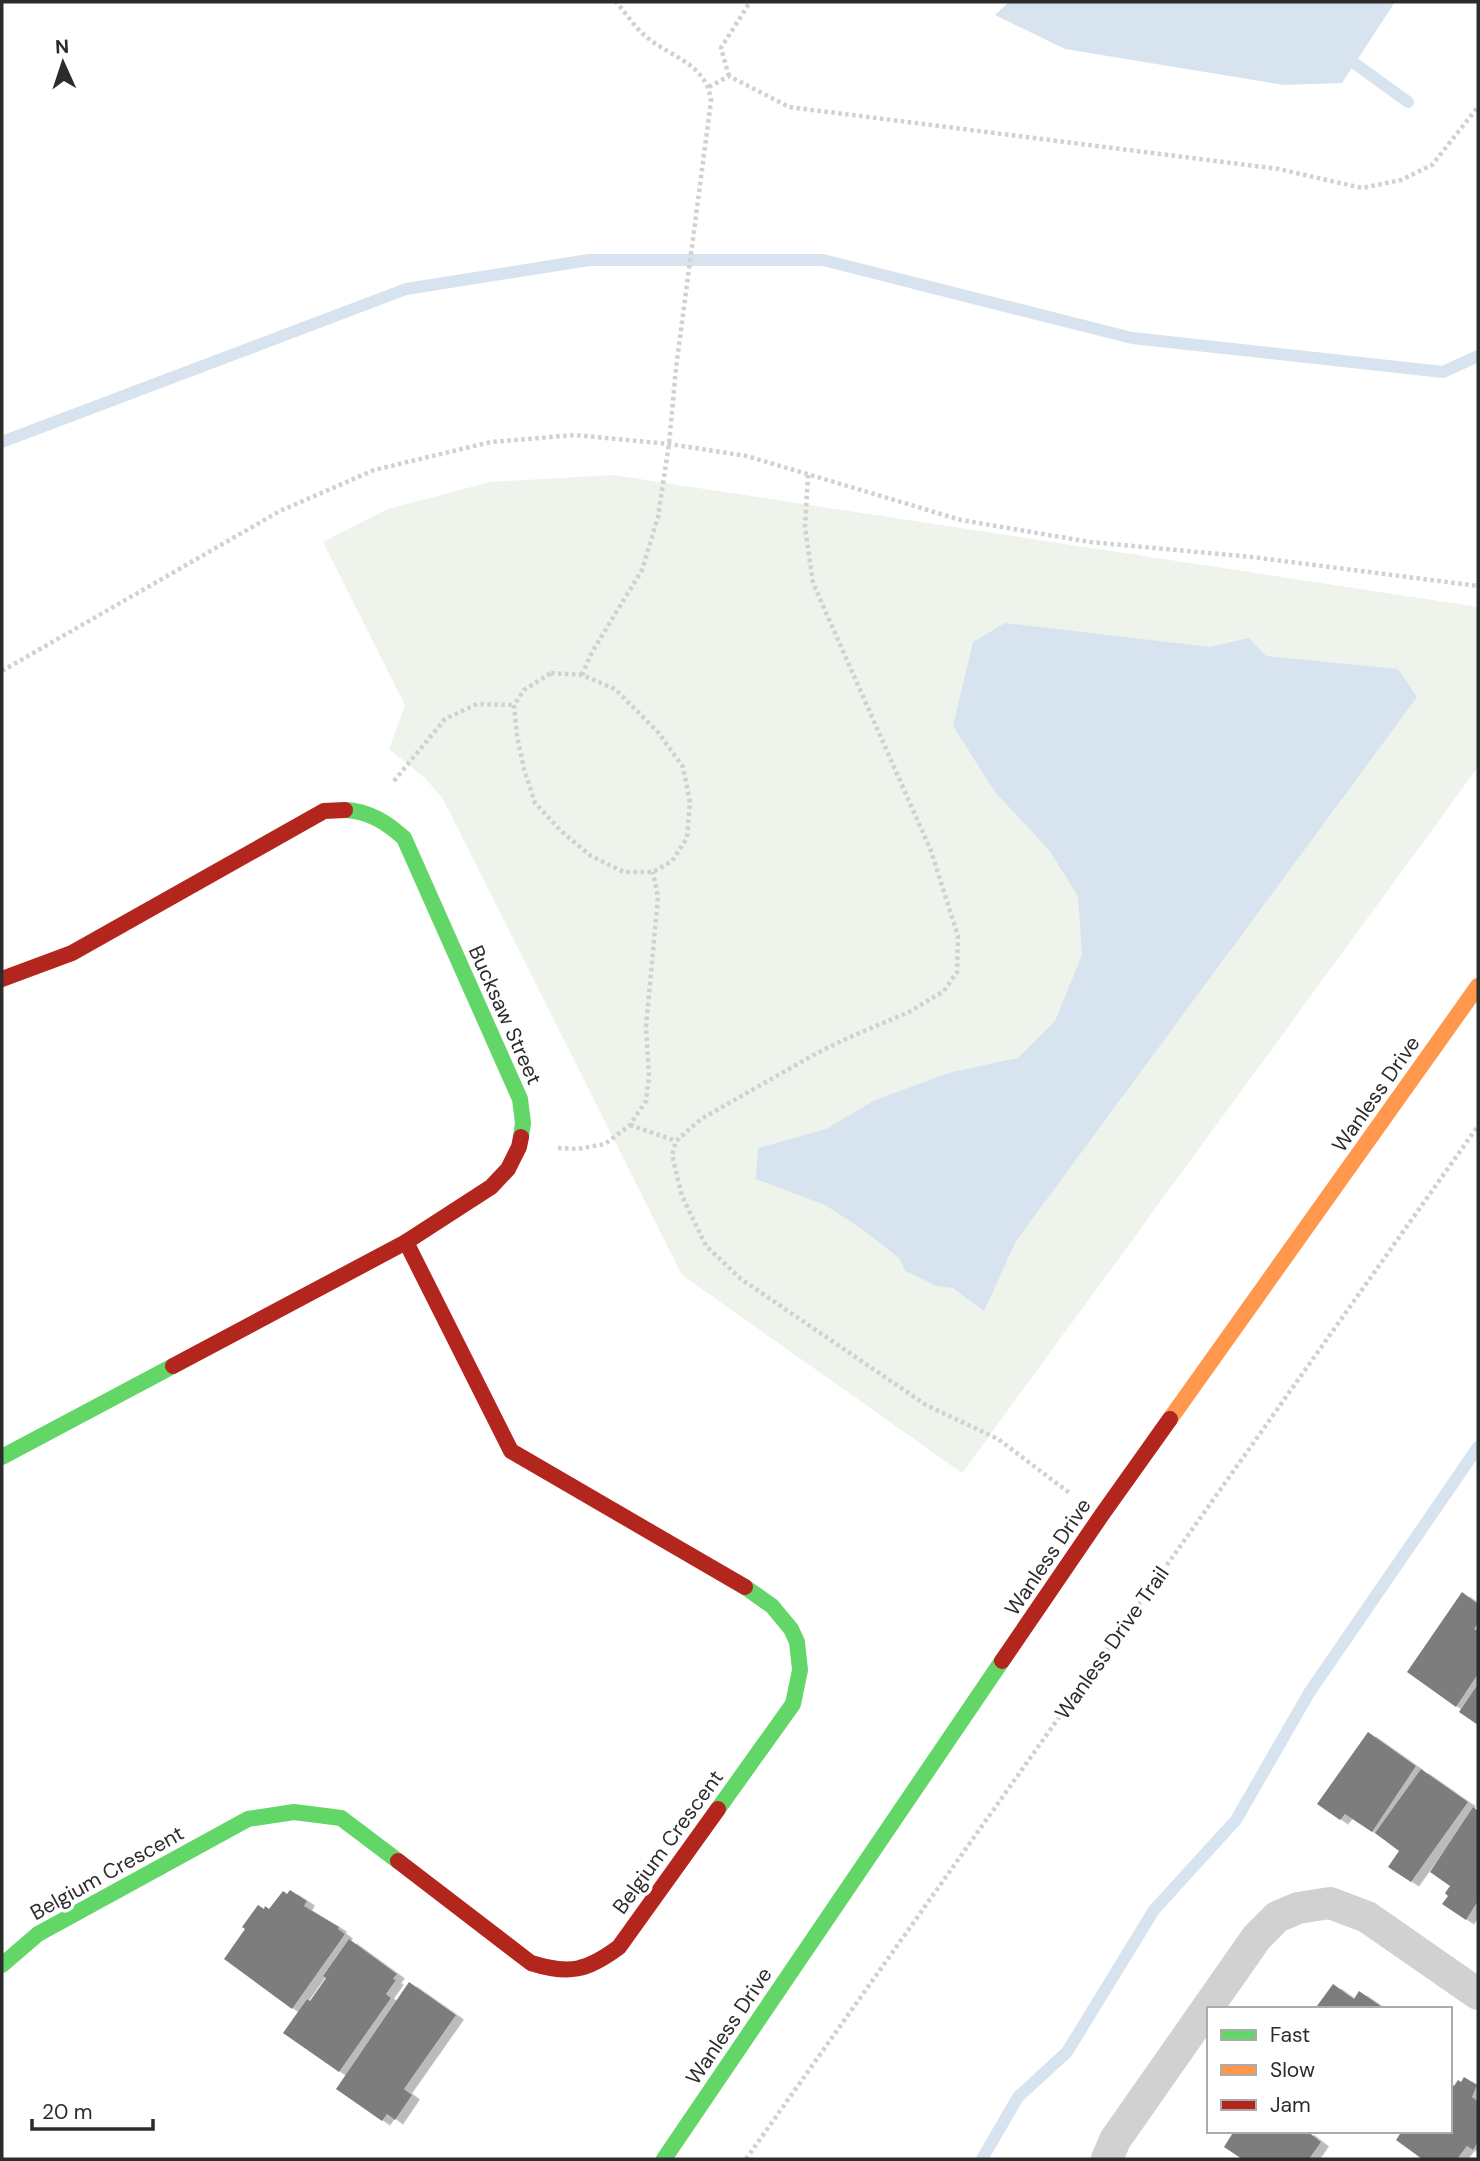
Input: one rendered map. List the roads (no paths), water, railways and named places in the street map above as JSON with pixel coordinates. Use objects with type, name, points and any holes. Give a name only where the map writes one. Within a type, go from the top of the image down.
[{"type":"street","name":"Bucksaw Street","points":[[2,979],[72,953],[324,811],[346,808],[368,812],[388,823],[404,838],[520,1098],[523,1122],[519,1147],[508,1169],[491,1187],[407,1242],[2,1457]]},
{"type":"street","name":"Wanless Drive","points":[[664,2159],[1101,1516],[1478,986]]},
{"type":"street","name":"Belgium Crescent","points":[[2,1965],[37,1934],[248,1819],[295,1812],[341,1818],[531,1963],[554,1972],[578,1971],[600,1962],[619,1947],[793,1704],[800,1679],[800,1654],[792,1630],[778,1609],[757,1594],[511,1451],[407,1242]]},
{"type":"street","points":[[1208,2007],[1257,1937],[1277,1917],[1298,1908],[1330,1903],[1367,1917],[1478,1994]]},
{"type":"street","points":[[1107,2159],[1115,2140],[1207,2008]]},
{"type":"waterway","points":[[1350,60],[1408,102]]},
{"type":"waterway","points":[[2,442],[406,289],[589,260],[823,260],[1132,338],[1443,372],[1478,356]]},
{"type":"waterway","points":[[982,2159],[1018,2097],[1067,2052],[1154,1910],[1236,1820],[1309,1693],[1478,1447]]}]
